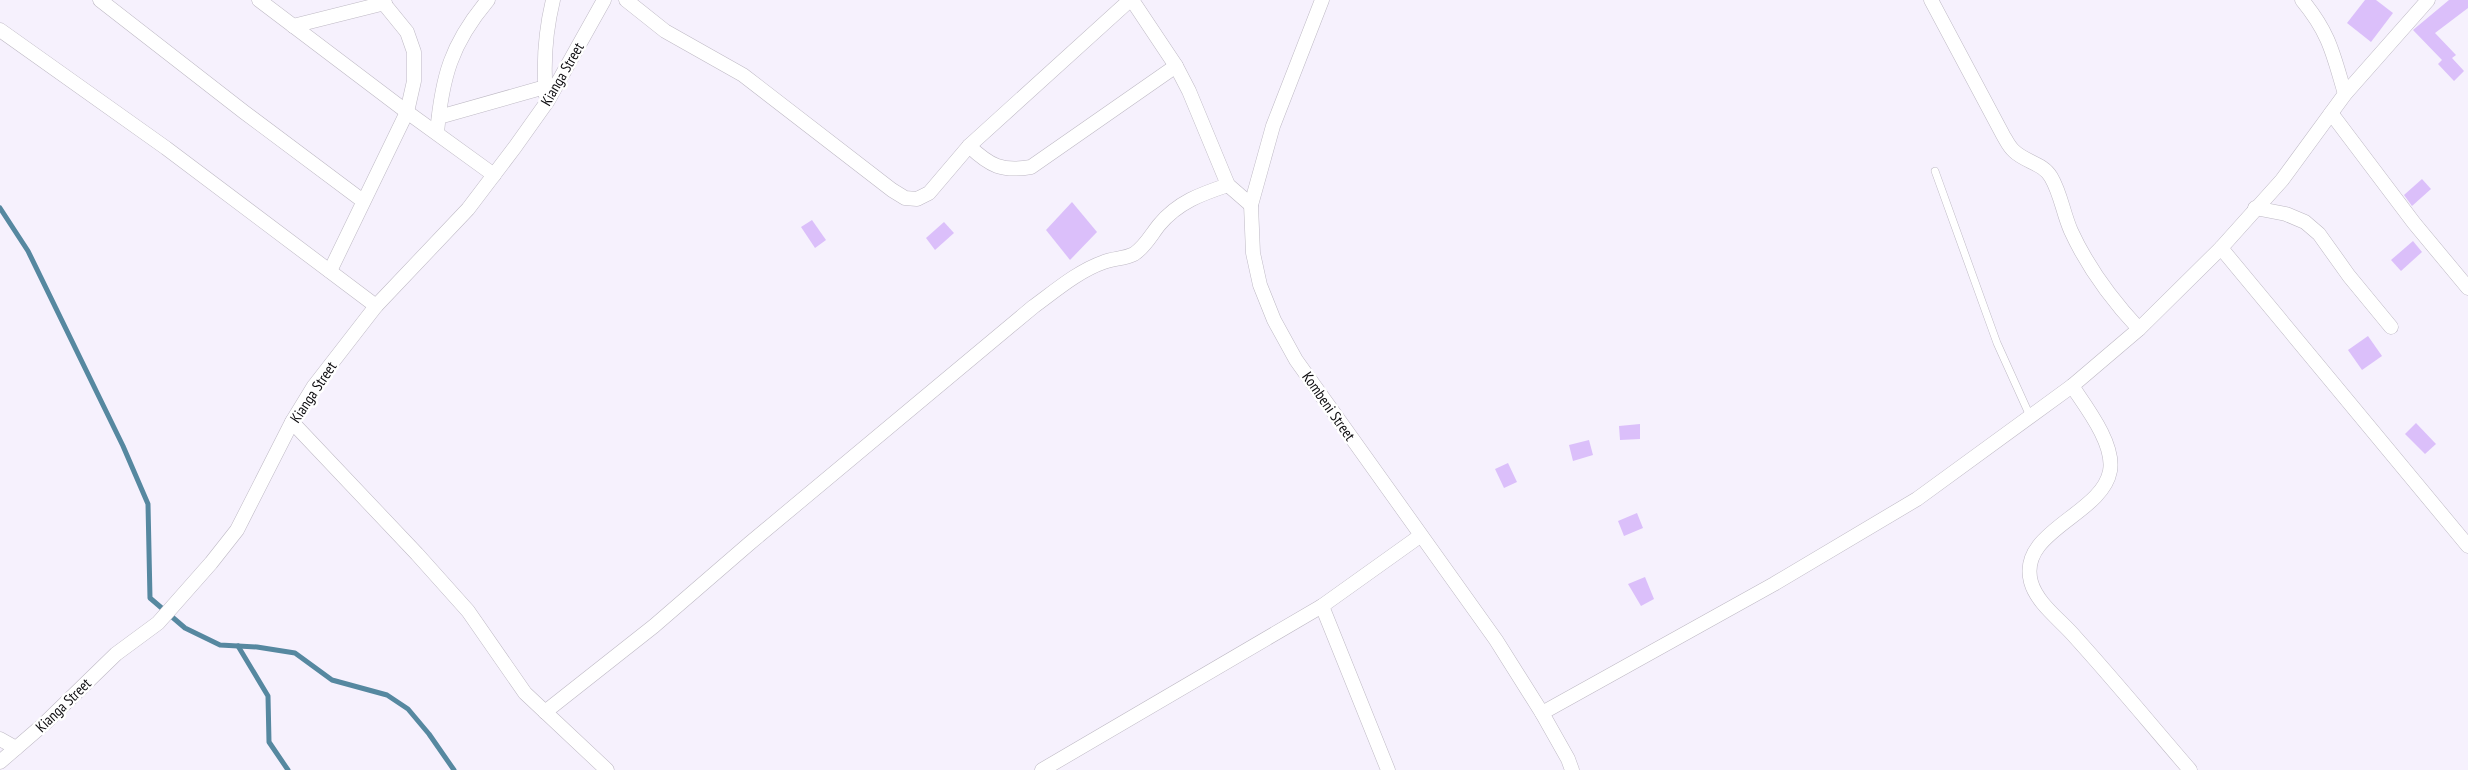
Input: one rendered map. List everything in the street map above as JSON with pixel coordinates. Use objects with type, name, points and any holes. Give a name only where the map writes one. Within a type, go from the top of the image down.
[{"type":"street","points":[[100,0],[244,112],[363,201]]},
{"type":"street","points":[[259,0],[494,175]]},
{"type":"street","points":[[438,134],[441,92],[450,62],[463,33],[488,0]]},
{"type":"street","points":[[547,102],[545,42],[553,0]]},
{"type":"street","name":"Kianga Street","points":[[0,762],[116,654],[158,623],[211,563],[237,530],[292,422],[314,386],[376,306],[468,208],[494,175],[547,102],[604,0]]},
{"type":"street","points":[[626,0],[665,30],[743,75],[905,198],[918,199],[929,193],[969,146],[1131,0],[1176,66],[1189,91],[1228,184],[1251,205]]},
{"type":"street","name":"Kombeni Street","points":[[1322,0],[1273,126],[1251,205],[1255,261],[1260,285],[1274,320],[1296,360],[1496,640],[1542,713],[1568,759],[1572,770]]},
{"type":"street","points":[[1931,0],[2003,135],[2014,151],[2040,166],[2050,175],[2061,196],[2070,230],[2090,267],[2111,299],[2139,329]]},
{"type":"street","points":[[1542,713],[1774,584],[1917,499],[2072,386],[2139,329],[2221,248],[2282,180],[2345,94],[2428,0]]},
{"type":"street","points":[[292,26],[383,1],[407,32],[414,52],[414,82],[407,112],[330,271]]},
{"type":"street","points":[[2308,2],[2334,52],[2345,94]]},
{"type":"street","points":[[0,30],[151,137],[376,306]]},
{"type":"street","points":[[969,146],[995,166],[1012,170],[1031,167],[1176,66]]},
{"type":"street","points":[[439,117],[546,87]]},
{"type":"street","points":[[2331,113],[2414,222],[2468,288]]},
{"type":"street","points":[[545,712],[654,626],[750,543],[1032,307],[1073,278],[1105,261],[1122,259],[1134,254],[1144,246],[1160,224],[1189,198],[1228,184]]},
{"type":"street","points":[[2255,208],[2286,214],[2306,222],[2391,327]]},
{"type":"street","points":[[2221,248],[2468,546]]},
{"type":"street","points":[[2072,386],[2097,424],[2109,453],[2110,470],[2106,484],[2095,496],[2040,544],[2030,562],[2031,583],[2041,600],[2077,638],[2190,770]]},
{"type":"street","points":[[292,422],[462,604],[525,693],[607,770]]},
{"type":"street","points":[[1042,770],[1322,606],[1420,536]]},
{"type":"street","points":[[1322,606],[1388,770]]},
{"type":"street","points":[[0,739],[16,748]]},
{"type":"lane","points":[[1934,171],[1997,343],[2030,416]]},
{"type":"building","points":[[2365,0],[2376,0],[2393,13],[2371,42],[2347,23]]},
{"type":"building","points":[[2449,0],[2468,0],[2468,8],[2435,33],[2456,55],[2452,58],[2464,71],[2454,81],[2438,64],[2442,60],[2413,30]]},
{"type":"building","points":[[2422,179],[2431,189],[2412,206],[2404,195]]},
{"type":"building","points":[[1072,202],[1097,232],[1070,260],[1046,230]]},
{"type":"building","points":[[812,220],[826,240],[815,248],[801,227]]},
{"type":"building","points":[[944,222],[954,233],[935,250],[926,238]]},
{"type":"building","points":[[2413,241],[2422,252],[2401,271],[2391,260]]},
{"type":"building","points":[[2368,336],[2382,356],[2362,370],[2348,350]]},
{"type":"building","points":[[2416,423],[2436,444],[2425,454],[2405,434]]},
{"type":"building","points":[[1640,424],[1640,439],[1620,440],[1619,426]]},
{"type":"building","points":[[1589,440],[1593,455],[1573,461],[1569,445]]},
{"type":"building","points":[[1508,463],[1517,482],[1504,488],[1495,469]]},
{"type":"building","points":[[1637,513],[1643,528],[1624,536],[1618,521]]},
{"type":"building","points":[[1645,577],[1654,599],[1641,606],[1628,584]]},
{"type":"waterway","points":[[0,208],[28,251],[123,446],[148,504],[150,598],[185,628],[220,645],[257,647],[295,653],[332,680],[387,695],[408,709],[429,734],[454,770]]},
{"type":"waterway","points":[[238,646],[268,696],[269,742],[288,770]]}]
